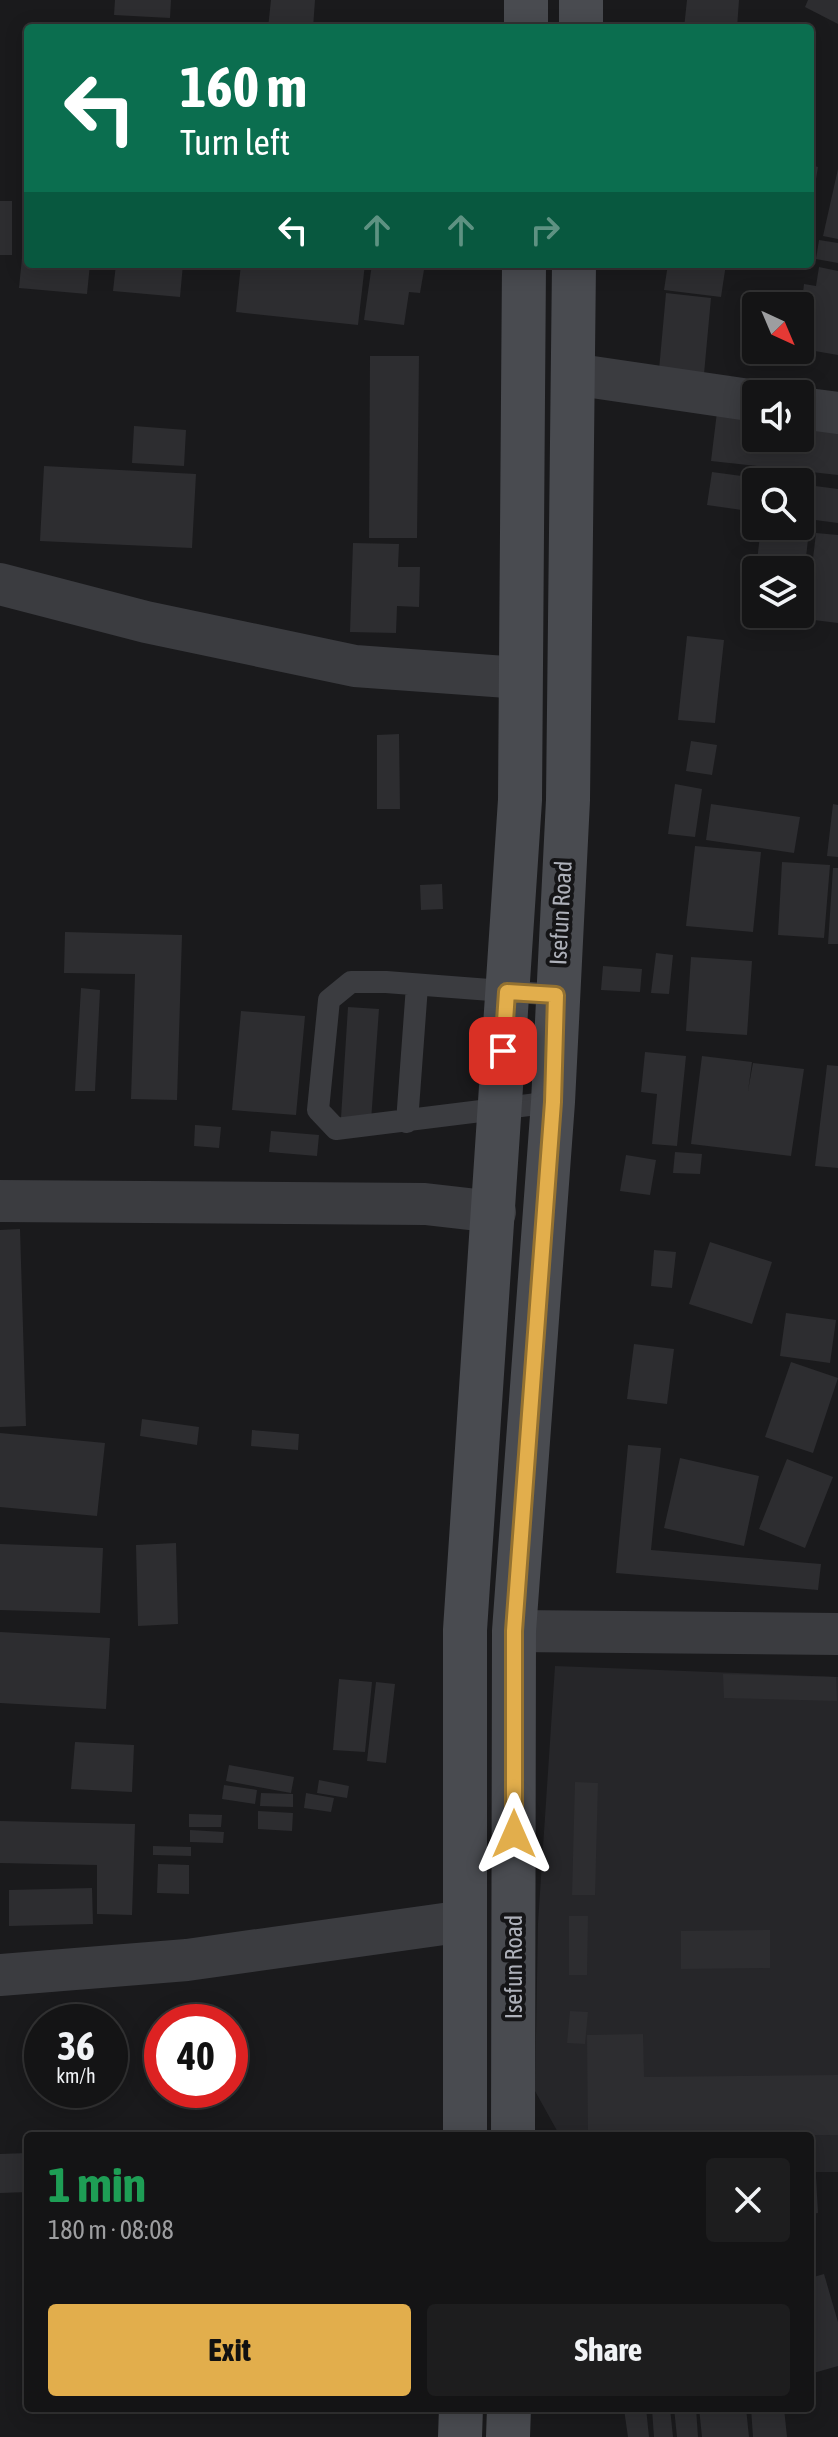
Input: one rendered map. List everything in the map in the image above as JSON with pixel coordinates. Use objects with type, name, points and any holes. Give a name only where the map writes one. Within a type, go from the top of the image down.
[{"type":"street","points":[[526,0],[526,24]]},
{"type":"street","points":[[581,0],[581,24]]},
{"type":"street","name":"Isefun Road","points":[[465,2132],[465,1630],[520,800],[524,268]]},
{"type":"street","name":"Isefun Road","points":[[513,2132],[514,1631],[553,1102],[568,800],[574,268]]},
{"type":"street","points":[[572,374],[742,399]]},
{"type":"street","points":[[814,410],[838,413]]},
{"type":"street","points":[[1,575],[146,622],[355,666],[520,678]]},
{"type":"street","points":[[0,1201],[409,1204],[495,1212]]},
{"type":"street","points":[[514,1631],[838,1634]]},
{"type":"street","points":[[0,1975],[187,1960],[465,1921]]},
{"type":"street","points":[[460,2437],[461,2412]]},
{"type":"street","points":[[508,2437],[509,2412]]},
{"type":"lane","points":[[553,1102],[336,1129],[318,1110],[317,1093],[329,1000],[351,982],[556,995]]},
{"type":"lane","points":[[407,1122],[417,986]]},
{"type":"shaded area","points":[[555,1666],[838,1677],[838,2172],[814,2172],[814,2132],[558,2132],[535,2091],[538,1923]]},
{"type":"building","points":[[115,0],[171,0],[170,18],[114,15]]},
{"type":"building","points":[[271,0],[315,0],[313,24],[268,24]]},
{"type":"building","points":[[687,0],[739,0],[737,24],[684,24]]},
{"type":"building","points":[[808,0],[838,0],[838,24],[805,7]]},
{"type":"building","points":[[814,166],[818,167],[814,191]]},
{"type":"building","points":[[838,169],[838,239],[823,236]]},
{"type":"building","points":[[0,201],[12,201],[12,255],[0,255]]},
{"type":"building","points":[[24,238],[24,268],[90,268],[87,294],[19,288]]},
{"type":"building","points":[[819,240],[838,243],[838,263],[816,259]]},
{"type":"building","points":[[819,267],[838,271],[838,355],[814,351],[814,292],[803,292],[804,284],[816,286]]},
{"type":"building","points":[[116,268],[183,268],[180,297],[113,291]]},
{"type":"building","points":[[241,268],[365,268],[358,325],[236,312]]},
{"type":"building","points":[[371,268],[424,268],[420,293],[409,292],[404,325],[364,320]]},
{"type":"building","points":[[667,268],[725,268],[721,297],[664,290]]},
{"type":"building","points":[[666,293],[711,298],[704,374],[659,370]]},
{"type":"building","points":[[370,356],[419,356],[417,538],[369,538]]},
{"type":"building","points":[[717,412],[742,415],[742,452],[814,452],[814,423],[838,426],[838,475],[814,472],[814,468],[774,468],[711,461]]},
{"type":"building","points":[[134,426],[186,430],[184,466],[132,463]]},
{"type":"building","points":[[44,466],[196,474],[192,548],[40,541]]},
{"type":"building","points":[[712,472],[742,476],[742,510],[707,505]]},
{"type":"building","points":[[814,486],[838,489],[838,523],[814,520]]},
{"type":"building","points":[[816,533],[838,535],[838,623],[814,620]]},
{"type":"building","points":[[759,540],[808,540],[806,556],[758,556]]},
{"type":"building","points":[[353,543],[399,544],[398,567],[420,567],[419,607],[397,606],[396,633],[350,632]]},
{"type":"building","points":[[687,636],[724,640],[715,723],[678,720]]},
{"type":"building","points":[[399,734],[400,809],[377,809],[377,735]]},
{"type":"building","points":[[691,741],[717,745],[712,775],[686,771]]},
{"type":"building","points":[[675,784],[702,789],[695,837],[668,834]]},
{"type":"building","points":[[711,804],[800,817],[794,853],[706,840]]},
{"type":"building","points":[[833,804],[838,805],[838,857],[827,856]]},
{"type":"building","points":[[695,846],[761,852],[753,932],[686,926]]},
{"type":"building","points":[[782,862],[830,865],[824,938],[778,935]]},
{"type":"building","points":[[833,868],[838,868],[838,944],[828,944]]},
{"type":"building","points":[[442,884],[443,909],[421,910],[420,885]]},
{"type":"building","points":[[65,932],[182,935],[177,1100],[131,1099],[135,974],[64,973]]},
{"type":"building","points":[[656,953],[673,955],[669,994],[651,993]]},
{"type":"building","points":[[691,957],[752,961],[747,1035],[686,1031]]},
{"type":"building","points":[[603,966],[642,969],[640,992],[601,990]]},
{"type":"building","points":[[81,988],[100,990],[95,1091],[75,1091]]},
{"type":"building","points":[[348,1007],[379,1009],[371,1121],[341,1118]]},
{"type":"building","points":[[241,1011],[305,1016],[296,1115],[232,1110]]},
{"type":"building","points":[[645,1052],[686,1056],[677,1146],[652,1144],[657,1094],[641,1092]]},
{"type":"building","points":[[702,1056],[752,1062],[748,1091],[753,1063],[804,1069],[791,1156],[691,1144]]},
{"type":"building","points":[[827,1065],[838,1066],[838,1168],[815,1166]]},
{"type":"building","points":[[195,1125],[221,1127],[219,1148],[194,1146]]},
{"type":"building","points":[[271,1131],[319,1135],[317,1156],[269,1152]]},
{"type":"building","points":[[675,1152],[702,1154],[700,1174],[673,1173]]},
{"type":"building","points":[[626,1155],[656,1160],[650,1195],[620,1191]]},
{"type":"building","points":[[20,1229],[26,1426],[0,1427],[0,1230]]},
{"type":"building","points":[[710,1242],[772,1262],[752,1324],[689,1304]]},
{"type":"building","points":[[654,1250],[676,1252],[672,1288],[651,1286]]},
{"type":"building","points":[[786,1313],[836,1320],[830,1363],[780,1356]]},
{"type":"building","points":[[634,1344],[674,1349],[667,1404],[627,1399]]},
{"type":"building","points":[[791,1362],[838,1378],[813,1453],[765,1437]]},
{"type":"building","points":[[142,1419],[199,1427],[197,1445],[140,1436]]},
{"type":"building","points":[[252,1430],[299,1434],[298,1450],[251,1446]]},
{"type":"building","points":[[0,1433],[105,1443],[97,1516],[0,1507]]},
{"type":"building","points":[[628,1445],[661,1448],[651,1550],[821,1564],[818,1590],[616,1573]]},
{"type":"building","points":[[680,1458],[759,1476],[744,1546],[664,1528]]},
{"type":"building","points":[[787,1459],[833,1477],[805,1548],[759,1529]]},
{"type":"building","points":[[176,1543],[178,1624],[138,1626],[136,1545]]},
{"type":"building","points":[[0,1544],[103,1548],[100,1613],[0,1610]]},
{"type":"building","points":[[0,1632],[110,1638],[106,1709],[0,1703]]},
{"type":"building","points":[[723,1674],[836,1677],[837,1701],[724,1698]]},
{"type":"building","points":[[339,1679],[372,1682],[365,1752],[333,1750]]},
{"type":"building","points":[[376,1682],[395,1684],[386,1763],[367,1761]]},
{"type":"building","points":[[75,1742],[134,1745],[132,1792],[71,1789]]},
{"type":"building","points":[[229,1765],[294,1777],[291,1793],[226,1781]]},
{"type":"building","points":[[319,1780],[349,1786],[347,1798],[317,1793]]},
{"type":"building","points":[[575,1782],[598,1783],[595,1895],[572,1895]]},
{"type":"building","points":[[224,1785],[257,1790],[255,1804],[222,1799]]},
{"type":"building","points":[[261,1793],[293,1794],[293,1807],[260,1806]]},
{"type":"building","points":[[306,1793],[334,1798],[331,1812],[304,1808]]},
{"type":"building","points":[[258,1811],[293,1813],[292,1831],[258,1829]]},
{"type":"building","points":[[189,1814],[222,1815],[221,1827],[189,1827]]},
{"type":"building","points":[[0,1821],[135,1824],[132,1915],[97,1914],[97,1865],[0,1863]]},
{"type":"building","points":[[190,1830],[224,1832],[223,1843],[190,1842]]},
{"type":"building","points":[[153,1846],[191,1847],[191,1856],[153,1855]]},
{"type":"building","points":[[158,1864],[189,1865],[189,1894],[157,1893]]},
{"type":"building","points":[[92,1888],[93,1924],[9,1926],[9,1890]]},
{"type":"building","points":[[569,1916],[588,1916],[587,1975],[569,1975]]},
{"type":"building","points":[[770,1930],[770,1968],[681,1969],[681,1931]]},
{"type":"building","points":[[570,2011],[588,2012],[585,2044],[567,2043]]},
{"type":"building","points":[[643,2034],[644,2077],[838,2075],[838,2135],[814,2135],[814,2132],[588,2132],[587,2035]]},
{"type":"building","points":[[24,2153],[24,2192],[0,2193],[0,2154]]},
{"type":"building","points":[[814,2177],[818,2213],[814,2214]]},
{"type":"building","points":[[824,2274],[838,2322],[838,2366],[814,2373],[814,2277]]},
{"type":"building","points":[[624,2412],[646,2412],[649,2437],[628,2437]]},
{"type":"building","points":[[652,2412],[670,2412],[673,2437],[654,2437]]},
{"type":"building","points":[[674,2412],[696,2412],[698,2437],[677,2437]]},
{"type":"building","points":[[699,2412],[746,2412],[749,2437],[702,2437]]},
{"type":"building","points":[[751,2412],[784,2412],[787,2437],[753,2437]]},
{"type":"route","points":[[503,1051],[507,992],[556,995],[553,1102],[514,1631],[514,1834]]}]
